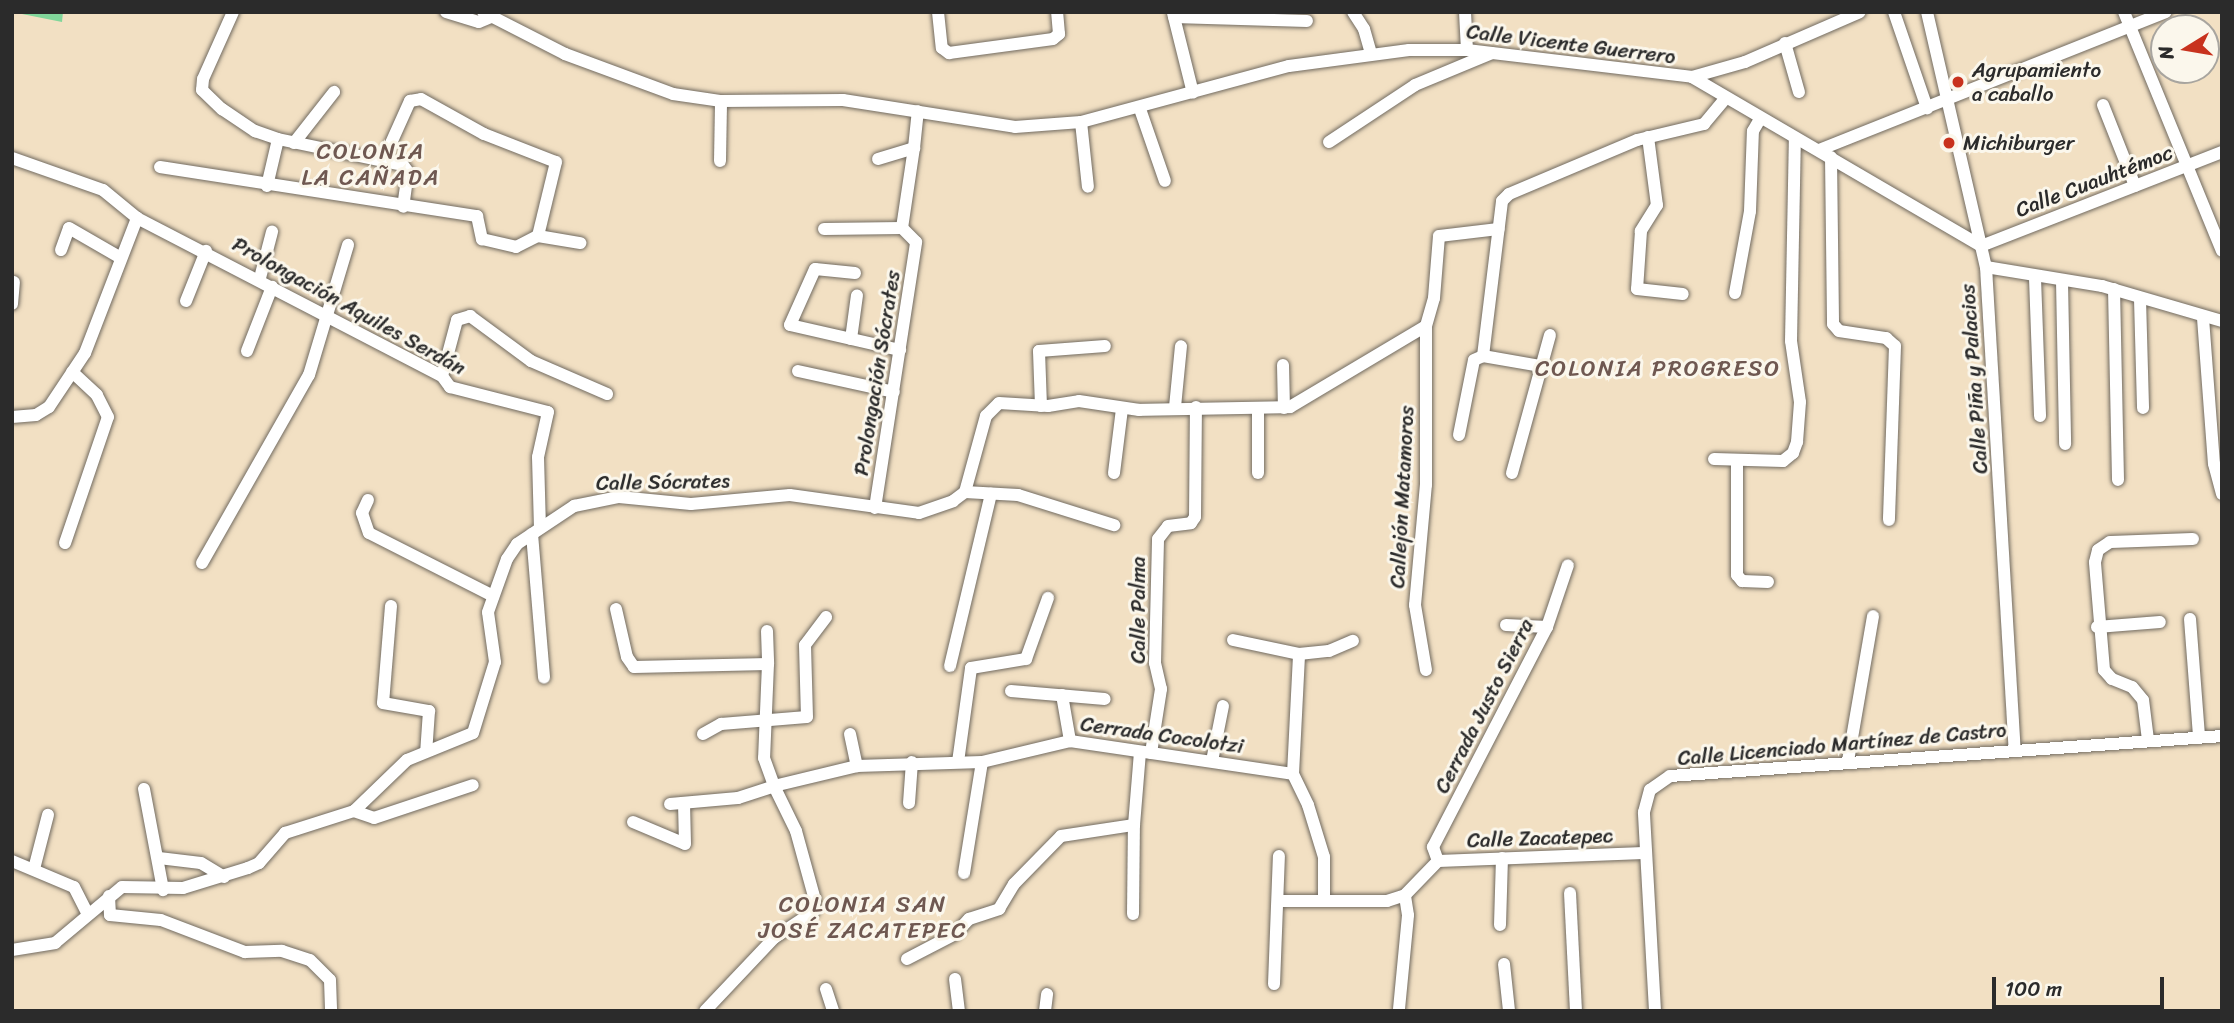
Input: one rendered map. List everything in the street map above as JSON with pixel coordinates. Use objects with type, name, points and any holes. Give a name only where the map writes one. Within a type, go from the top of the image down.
[{"type":"street","points":[[233,12],[202,90],[255,131],[294,143],[403,165],[408,172],[403,206]]},
{"type":"street","points":[[446,12],[479,22],[487,15]]},
{"type":"street","points":[[938,12],[942,48],[949,53],[1053,39],[1059,34],[1057,12]]},
{"type":"street","points":[[1353,12],[1364,29],[1371,53]]},
{"type":"street","points":[[1465,12],[1467,50]]},
{"type":"street","points":[[1692,77],[1745,62],[1860,12]]},
{"type":"street","points":[[1894,12],[1927,108]]},
{"type":"street","name":"Calle Piña y Palacios","points":[[1927,12],[1986,267],[2015,749]]},
{"type":"street","points":[[2124,12],[2222,251]]},
{"type":"street","points":[[1889,520],[1895,346],[1886,338],[1839,331],[1833,324],[1825,154],[1927,108],[2165,12]]},
{"type":"street","name":"Calle Vicente Guerrero","points":[[487,15],[565,54],[651,88],[721,101],[843,100],[918,111],[989,126],[1045,127],[1081,122],[1140,109],[1289,66],[1371,53],[1467,50],[1692,77],[1725,99],[1825,154],[1981,246]]},
{"type":"street","points":[[1193,93],[1173,15],[1307,21]]},
{"type":"street","points":[[1785,44],[1799,92]]},
{"type":"street","points":[[1329,142],[1415,85],[1492,53]]},
{"type":"street","points":[[294,143],[334,92]]},
{"type":"street","points":[[383,161],[416,97],[484,134],[551,156],[556,173],[538,236]]},
{"type":"street","points":[[1483,356],[1502,201],[1509,194],[1648,137],[1704,124],[1725,99]]},
{"type":"street","points":[[720,161],[721,101]]},
{"type":"street","points":[[2103,105],[2135,186]]},
{"type":"street","points":[[1140,109],[1165,181]]},
{"type":"street","points":[[824,229],[902,228],[918,111]]},
{"type":"street","points":[[1735,293],[1750,211],[1753,131],[1760,119]]},
{"type":"street","points":[[1081,122],[1088,187]]},
{"type":"street","points":[[1648,137],[1657,205],[1641,231],[1637,289],[1683,294]]},
{"type":"street","points":[[1714,459],[1783,461],[1793,453],[1797,442],[1800,402],[1791,341],[1795,138]]},
{"type":"street","points":[[267,186],[278,139]]},
{"type":"street","points":[[878,159],[914,148]]},
{"type":"street","name":"Calle Cuauhtémoc","points":[[1981,246],[2222,152]]},
{"type":"street","name":"Prolongación Aquiles Serdán","points":[[12,158],[78,177],[103,190],[137,218],[260,278],[272,287],[442,376],[450,387],[548,412],[538,457],[536,531]]},
{"type":"street","points":[[160,167],[201,170],[267,186],[477,216],[482,239],[516,247],[538,236],[580,243]]},
{"type":"street","points":[[12,417],[36,415],[49,407],[72,372],[100,324],[137,218]]},
{"type":"street","points":[[61,250],[69,228],[121,258]]},
{"type":"street","name":"Prolongación Sócrates","points":[[875,508],[916,243],[902,228]]},
{"type":"street","name":"Callejón Matamoros","points":[[1426,670],[1415,605],[1426,485],[1426,326],[1434,298],[1439,236],[1499,229]]},
{"type":"street","points":[[260,278],[272,232]]},
{"type":"street","points":[[202,563],[309,375],[348,245]]},
{"type":"street","points":[[186,301],[206,251]]},
{"type":"street","points":[[1986,267],[2035,278],[2114,289],[2203,318],[2222,320]]},
{"type":"street","points":[[855,273],[815,269],[790,321],[793,329],[900,350]]},
{"type":"street","points":[[2035,278],[2040,416]]},
{"type":"street","points":[[2062,281],[2066,444]]},
{"type":"street","points":[[12,304],[14,282]]},
{"type":"street","points":[[247,351],[272,287]]},
{"type":"street","points":[[2114,289],[2118,480]]},
{"type":"street","points":[[851,339],[857,295]]},
{"type":"street","points":[[2140,299],[2143,408]]},
{"type":"street","points":[[442,376],[457,320],[470,316],[531,361],[607,394]]},
{"type":"street","points":[[2203,318],[2214,464],[2222,494]]},
{"type":"street","points":[[1114,526],[1018,495],[965,492],[986,416],[992,409],[1012,402],[1041,405],[1079,401],[1122,409],[1284,408],[1426,326]]},
{"type":"street","points":[[1512,473],[1550,335]]},
{"type":"street","points":[[1041,405],[1039,351],[1105,346]]},
{"type":"street","points":[[1175,407],[1181,346]]},
{"type":"street","points":[[1459,435],[1474,360],[1483,356],[1541,366]]},
{"type":"street","points":[[1283,365],[1284,408]]},
{"type":"street","points":[[798,371],[894,391]]},
{"type":"street","points":[[65,543],[108,417],[97,395],[72,372]]},
{"type":"street","name":"Calle Palma","points":[[1145,752],[1161,690],[1154,663],[1158,539],[1168,526],[1191,523],[1195,517],[1196,407]]},
{"type":"street","points":[[1114,473],[1122,409]]},
{"type":"street","points":[[1258,473],[1264,410]]},
{"type":"street","points":[[1737,460],[1737,575],[1742,581],[1769,582]]},
{"type":"street","name":"Calle Sócrates","points":[[12,950],[55,943],[88,912],[122,887],[163,890],[224,877],[259,863],[285,833],[354,811],[391,773],[426,750],[473,733],[478,725],[495,662],[488,624],[493,596],[517,544],[574,506],[619,497],[691,505],[790,495],[919,513],[953,501],[965,492]]},
{"type":"street","points":[[950,666],[990,494]]},
{"type":"street","points":[[368,500],[362,513],[369,533],[493,596]]},
{"type":"street","points":[[536,531],[544,678]]},
{"type":"street","points":[[2148,740],[2143,700],[2132,687],[2104,670],[2097,627],[2098,550],[2110,542],[2193,539]]},
{"type":"street","name":"Cerrada Justo Sierra","points":[[1438,861],[1433,847],[1547,627],[1568,565]]},
{"type":"street","points":[[958,762],[969,673],[974,666],[1026,659],[1048,598]]},
{"type":"street","points":[[391,606],[383,704],[429,710],[426,750]]},
{"type":"street","points":[[616,609],[627,657],[634,667],[768,664]]},
{"type":"street","points":[[1848,761],[1873,616]]},
{"type":"street","points":[[703,734],[722,724],[807,717],[805,645],[826,617]]},
{"type":"street","points":[[2190,619],[2199,737]]},
{"type":"street","points":[[2097,627],[2160,621]]},
{"type":"street","points":[[1506,625],[1547,627]]},
{"type":"street","points":[[705,1011],[774,937],[813,912],[816,900],[796,831],[764,758],[767,631]]},
{"type":"street","points":[[1233,640],[1299,654],[1329,651],[1353,641]]},
{"type":"street","points":[[1299,654],[1293,774],[1308,805],[1324,857],[1324,901]]},
{"type":"street","points":[[1011,691],[1105,699]]},
{"type":"street","points":[[1062,695],[1070,741]]},
{"type":"street","points":[[1212,761],[1223,706]]},
{"type":"street","points":[[850,734],[857,766]]},
{"type":"street","name":"Calle Licenciado Martínez de Castro","points":[[1655,1011],[1644,853],[1645,800],[1656,783],[1670,776],[2222,736]]},
{"type":"street","name":"Cerrada Cocolotzi","points":[[670,804],[738,798],[857,766],[912,762],[982,762],[1070,741],[1293,774]]},
{"type":"street","points":[[1132,914],[1134,825],[1145,752]]},
{"type":"street","points":[[909,803],[912,762]]},
{"type":"street","points":[[964,873],[982,762]]},
{"type":"street","points":[[354,811],[374,818],[473,785]]},
{"type":"street","points":[[144,789],[163,890]]},
{"type":"street","points":[[633,822],[685,844],[684,803]]},
{"type":"street","points":[[34,869],[48,815]]},
{"type":"street","points":[[907,960],[955,934],[969,919],[999,909],[1014,884],[1061,836],[1134,825]]},
{"type":"street","name":"Calle Zacatepec","points":[[1438,861],[1644,853]]},
{"type":"street","points":[[1274,984],[1279,856]]},
{"type":"street","points":[[159,858],[201,863],[224,877]]},
{"type":"street","points":[[1500,925],[1502,858]]},
{"type":"street","points":[[12,861],[74,887],[88,912]]},
{"type":"street","points":[[1279,901],[1387,901],[1405,895],[1438,861]]},
{"type":"street","points":[[1570,893],[1576,1011]]},
{"type":"street","points":[[1398,1009],[1408,915],[1405,895]]},
{"type":"street","points":[[109,897],[110,915],[162,920],[245,952],[282,951],[310,960],[330,979],[331,1011]]},
{"type":"street","points":[[1504,964],[1509,1011]]},
{"type":"street","points":[[955,979],[960,1011]]},
{"type":"street","points":[[826,989],[833,1011]]},
{"type":"street","points":[[1045,1011],[1047,994]]},
{"type":"green space","points":[[12,12],[63,12],[62,22]]},
{"type":"place","name":"Agrupamiento a caballo","points":[[1958,82]]},
{"type":"place","name":"Michiburger","points":[[1949,143]]},
{"type":"district","name":"COLONIA LA CAÑADA","points":[[371,165]]},
{"type":"district","name":"COLONIA PROGRESO","points":[[1658,369]]},
{"type":"district","name":"COLONIA SAN JOSÉ ZACATEPEC","points":[[863,918]]}]
